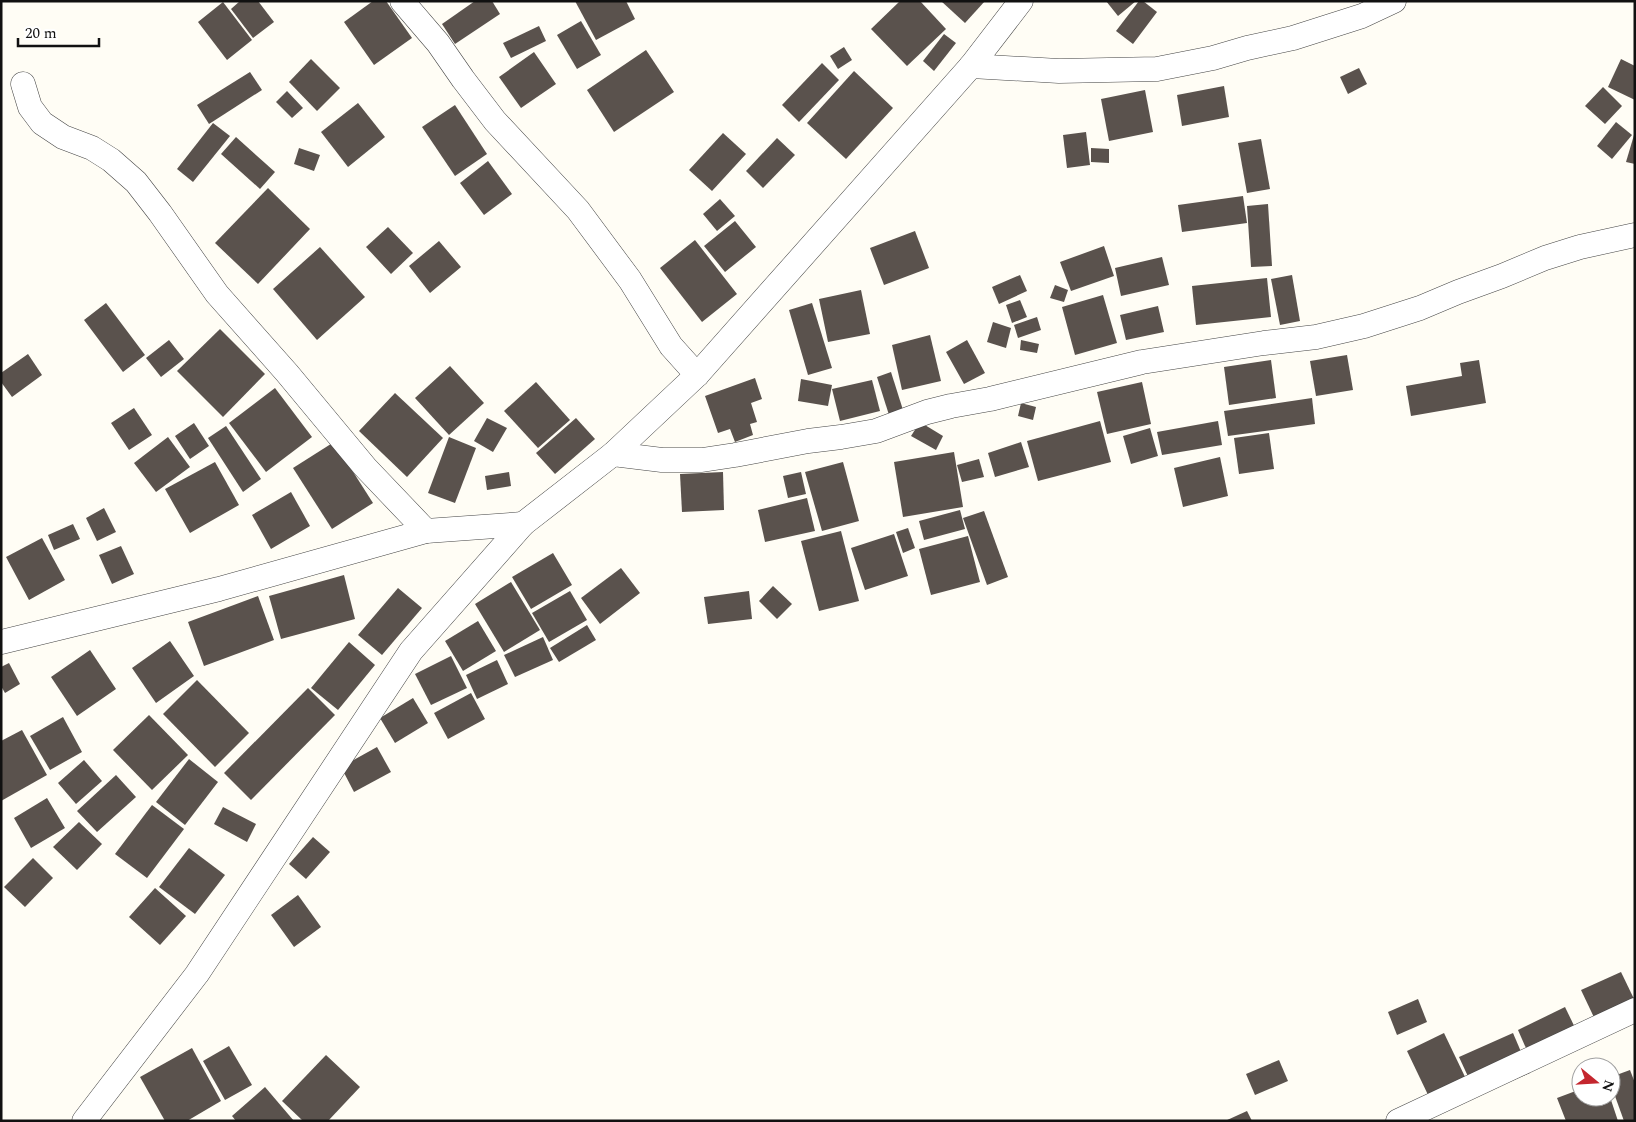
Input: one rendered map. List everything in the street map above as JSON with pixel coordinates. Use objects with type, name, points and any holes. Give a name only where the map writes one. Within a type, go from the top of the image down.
[{"type":"street","points":[[402,1],[438,44],[496,120],[578,210],[630,280],[671,346],[697,375]]},
{"type":"street","points":[[84,1121],[197,974],[411,651],[523,524],[613,454],[697,375],[971,66],[1021,1]]},
{"type":"street","points":[[971,66],[1059,70],[1157,68],[1213,58],[1293,38],[1362,16],[1394,1]]},
{"type":"street","points":[[23,84],[30,107],[42,123],[63,137],[92,148],[111,160],[136,182],[217,294],[365,467],[426,531]]},
{"type":"street","points":[[613,454],[662,460],[702,460],[735,455],[808,441],[876,431],[928,412],[951,406],[1142,362],[1316,337],[1364,326],[1420,308],[1545,258],[1580,247],[1635,235]]},
{"type":"street","points":[[1,642],[219,589],[426,531],[523,524]]},
{"type":"street","points":[[1398,1121],[1635,1010]]},
{"type":"building","points":[[240,1],[258,1],[274,22],[253,38],[231,9]]},
{"type":"building","points":[[373,1],[386,1],[412,38],[374,65],[344,22]]},
{"type":"building","points":[[475,1],[492,1],[500,14],[455,44],[442,24]]},
{"type":"building","points":[[575,1],[626,1],[635,19],[596,40]]},
{"type":"building","points":[[900,1],[920,1],[946,29],[907,66],[871,29]]},
{"type":"building","points":[[941,1],[985,1],[965,23]]},
{"type":"building","points":[[1106,1],[1136,1],[1118,16]]},
{"type":"building","points":[[1139,1],[1143,1],[1157,12],[1133,44],[1116,31]]},
{"type":"building","points":[[223,2],[252,40],[227,60],[198,22]]},
{"type":"building","points":[[581,21],[601,55],[577,69],[557,35]]},
{"type":"building","points":[[539,26],[546,41],[511,58],[503,43]]},
{"type":"building","points":[[944,34],[956,43],[934,71],[923,61]]},
{"type":"building","points":[[844,47],[852,60],[838,69],[830,56]]},
{"type":"building","points":[[646,50],[674,92],[614,132],[587,90]]},
{"type":"building","points":[[534,52],[556,84],[521,108],[499,77]]},
{"type":"building","points":[[311,59],[340,88],[317,111],[289,82]]},
{"type":"building","points":[[1621,59],[1635,66],[1635,100],[1608,87]]},
{"type":"building","points":[[822,63],[839,80],[799,122],[782,105]]},
{"type":"building","points":[[1359,68],[1367,84],[1348,94],[1340,77]]},
{"type":"building","points":[[854,71],[893,108],[846,159],[807,123]]},
{"type":"building","points":[[250,72],[262,90],[209,124],[197,105]]},
{"type":"building","points":[[1224,86],[1229,117],[1182,126],[1177,95]]},
{"type":"building","points":[[1603,87],[1622,106],[1605,124],[1585,106]]},
{"type":"building","points":[[1145,90],[1153,132],[1109,141],[1101,99]]},
{"type":"building","points":[[287,91],[303,108],[292,118],[276,102]]},
{"type":"building","points":[[358,103],[385,137],[348,167],[321,132]]},
{"type":"building","points":[[455,105],[487,154],[455,176],[422,127]]},
{"type":"building","points":[[1616,122],[1632,135],[1612,159],[1597,146]]},
{"type":"building","points":[[213,123],[230,136],[193,182],[177,169]]},
{"type":"building","points":[[1086,132],[1090,165],[1067,168],[1063,135]]},
{"type":"building","points":[[723,133],[746,154],[712,191],[689,170]]},
{"type":"building","points":[[1635,135],[1635,164],[1626,162]]},
{"type":"building","points":[[236,137],[275,172],[260,189],[221,154]]},
{"type":"building","points":[[777,138],[795,155],[763,188],[746,171]]},
{"type":"building","points":[[1261,139],[1270,189],[1247,193],[1238,143]]},
{"type":"building","points":[[299,148],[320,155],[314,171],[294,164]]},
{"type":"building","points":[[1091,148],[1109,149],[1109,163],[1091,162]]},
{"type":"building","points":[[488,161],[512,194],[484,215],[460,183]]},
{"type":"building","points":[[268,188],[310,229],[258,284],[215,243]]},
{"type":"building","points":[[1243,196],[1247,223],[1182,232],[1178,205]]},
{"type":"building","points":[[720,199],[735,216],[717,231],[703,214]]},
{"type":"building","points":[[1268,204],[1272,266],[1251,267],[1247,206]]},
{"type":"building","points":[[735,221],[756,247],[725,272],[704,246]]},
{"type":"building","points":[[388,227],[413,253],[391,274],[366,247]]},
{"type":"building","points":[[915,231],[929,268],[884,285],[870,248]]},
{"type":"building","points":[[695,240],[737,294],[702,322],[660,268]]},
{"type":"building","points":[[439,241],[461,267],[430,293],[409,266]]},
{"type":"building","points":[[1104,246],[1114,276],[1071,291],[1060,262]]},
{"type":"building","points":[[320,247],[365,297],[317,340],[273,289]]},
{"type":"building","points":[[1162,257],[1169,285],[1121,296],[1115,268]]},
{"type":"building","points":[[1020,275],[1027,291],[999,304],[992,287]]},
{"type":"building","points":[[1292,275],[1300,321],[1280,325],[1271,279]]},
{"type":"building","points":[[1267,278],[1271,317],[1196,325],[1192,286]]},
{"type":"building","points":[[1055,285],[1068,290],[1064,302],[1050,298]]},
{"type":"building","points":[[861,290],[870,334],[828,342],[819,299]]},
{"type":"building","points":[[1103,295],[1117,343],[1075,355],[1062,307]]},
{"type":"building","points":[[1020,300],[1027,317],[1012,323],[1006,305]]},
{"type":"building","points":[[106,303],[145,355],[123,372],[84,320]]},
{"type":"building","points":[[812,303],[832,368],[808,375],[789,310]]},
{"type":"building","points":[[1158,306],[1164,332],[1126,340],[1120,315]]},
{"type":"building","points":[[1037,317],[1041,330],[1018,338],[1014,325]]},
{"type":"building","points":[[993,322],[1011,328],[1006,348],[987,342]]},
{"type":"building","points":[[220,329],[265,374],[223,417],[177,371]]},
{"type":"building","points":[[930,335],[941,381],[902,390],[892,345]]},
{"type":"building","points":[[169,340],[184,359],[161,377],[146,358]]},
{"type":"building","points":[[967,340],[985,373],[964,384],[946,352]]},
{"type":"building","points":[[1021,340],[1039,344],[1037,353],[1020,350]]},
{"type":"building","points":[[28,354],[42,375],[12,397],[1,382],[1,373]]},
{"type":"building","points":[[1347,355],[1353,390],[1316,396],[1310,361]]},
{"type":"building","points":[[1271,360],[1276,398],[1229,405],[1224,367]]},
{"type":"building","points":[[1479,360],[1486,403],[1411,416],[1406,386],[1462,376],[1460,363]]},
{"type":"building","points":[[450,366],[484,403],[449,435],[415,398]]},
{"type":"building","points":[[891,372],[903,410],[889,415],[877,377]]},
{"type":"building","points":[[755,378],[762,399],[751,403],[757,422],[750,424],[753,435],[735,442],[730,429],[718,433],[705,396]]},
{"type":"building","points":[[801,379],[832,385],[828,406],[798,401]]},
{"type":"building","points":[[872,380],[880,411],[840,421],[832,389]]},
{"type":"building","points":[[536,382],[570,420],[538,448],[504,411]]},
{"type":"building","points":[[1142,382],[1151,424],[1107,434],[1097,392]]},
{"type":"building","points":[[275,388],[312,437],[266,472],[229,423]]},
{"type":"building","points":[[395,393],[443,438],[407,477],[359,431]]},
{"type":"building","points":[[1312,398],[1315,424],[1228,436],[1224,411]]},
{"type":"building","points":[[1021,403],[1036,407],[1033,420],[1018,416]]},
{"type":"building","points":[[134,408],[152,435],[129,450],[111,423]]},
{"type":"building","points":[[487,418],[507,428],[493,452],[474,441]]},
{"type":"building","points":[[576,418],[595,439],[555,474],[536,453]]},
{"type":"building","points":[[1100,421],[1111,462],[1038,481],[1027,441]]},
{"type":"building","points":[[1218,421],[1222,445],[1162,455],[1157,432]]},
{"type":"building","points":[[920,422],[943,436],[936,450],[911,436]]},
{"type":"building","points":[[194,423],[209,446],[190,459],[175,436]]},
{"type":"building","points":[[226,426],[261,479],[243,492],[208,438]]},
{"type":"building","points":[[1150,428],[1158,456],[1131,464],[1123,436]]},
{"type":"building","points":[[1269,433],[1274,469],[1239,474],[1234,438]]},
{"type":"building","points":[[168,437],[190,467],[156,492],[134,463]]},
{"type":"building","points":[[449,437],[476,448],[455,503],[428,493]]},
{"type":"building","points":[[334,442],[373,503],[332,529],[293,468]]},
{"type":"building","points":[[1021,442],[1029,467],[995,477],[988,453]]},
{"type":"building","points":[[954,452],[963,507],[903,517],[894,462]]},
{"type":"building","points":[[1220,457],[1228,496],[1183,507],[1174,468]]},
{"type":"building","points":[[979,459],[984,477],[962,482],[957,465]]},
{"type":"building","points":[[215,462],[239,505],[190,533],[165,489]]},
{"type":"building","points":[[843,462],[859,521],[822,531],[805,472]]},
{"type":"building","points":[[509,472],[511,486],[487,490],[485,476]]},
{"type":"building","points":[[723,472],[724,510],[682,512],[680,474]]},
{"type":"building","points":[[801,472],[806,494],[788,498],[783,476]]},
{"type":"building","points":[[291,492],[310,526],[271,549],[252,515]]},
{"type":"building","points":[[807,498],[815,531],[765,542],[758,510]]},
{"type":"building","points":[[104,508],[116,532],[97,541],[86,518]]},
{"type":"building","points":[[960,510],[965,529],[924,540],[919,521]]},
{"type":"building","points":[[984,511],[1008,577],[987,585],[963,518]]},
{"type":"building","points":[[73,524],[80,539],[54,550],[48,535]]},
{"type":"building","points":[[908,528],[915,548],[903,553],[896,532]]},
{"type":"building","points":[[841,531],[859,601],[819,611],[801,541]]},
{"type":"building","points":[[894,534],[908,576],[865,590],[851,548]]},
{"type":"building","points":[[968,536],[980,582],[931,595],[919,549]]},
{"type":"building","points":[[42,538],[65,580],[29,600],[6,557]]},
{"type":"building","points":[[121,546],[134,574],[112,584],[99,555]]},
{"type":"building","points":[[553,553],[572,585],[531,609],[512,577]]},
{"type":"building","points":[[621,568],[640,593],[600,624],[581,598]]},
{"type":"building","points":[[344,575],[355,619],[281,639],[269,596]]},
{"type":"building","points":[[511,582],[540,630],[504,652],[475,604]]},
{"type":"building","points":[[773,586],[792,604],[777,619],[759,601]]},
{"type":"building","points":[[398,588],[422,608],[382,655],[358,635]]},
{"type":"building","points":[[570,591],[587,620],[549,642],[532,613]]},
{"type":"building","points":[[749,591],[752,619],[708,624],[704,597]]},
{"type":"building","points":[[258,596],[274,640],[204,666],[188,622]]},
{"type":"building","points":[[478,621],[496,651],[463,671],[445,641]]},
{"type":"building","points":[[587,625],[596,640],[559,662],[550,648]]},
{"type":"building","points":[[543,637],[553,660],[515,677],[504,655]]},
{"type":"building","points":[[170,641],[194,676],[156,703],[132,668]]},
{"type":"building","points":[[349,642],[375,665],[338,710],[311,688]]},
{"type":"building","points":[[90,650],[116,689],[77,716],[51,677]]},
{"type":"building","points":[[451,656],[467,688],[431,705],[415,674]]},
{"type":"building","points":[[497,660],[508,684],[477,699],[466,675]]},
{"type":"building","points":[[9,663],[20,684],[5,693],[1,686],[1,667]]},
{"type":"building","points":[[197,680],[249,733],[215,767],[163,714]]},
{"type":"building","points":[[308,688],[335,715],[251,800],[224,773]]},
{"type":"building","points":[[471,693],[485,719],[448,739],[434,713]]},
{"type":"building","points":[[413,698],[428,723],[395,743],[380,718]]},
{"type":"building","points":[[149,715],[188,755],[152,790],[113,750]]},
{"type":"building","points":[[63,717],[82,752],[50,770],[30,736]]},
{"type":"building","points":[[22,730],[47,775],[1,801],[1,741]]},
{"type":"building","points":[[377,747],[391,772],[354,792],[341,767]]},
{"type":"building","points":[[189,759],[218,782],[185,825],[156,802]]},
{"type":"building","points":[[84,760],[102,781],[76,804],[58,783]]},
{"type":"building","points":[[116,775],[136,797],[97,832],[77,811]]},
{"type":"building","points":[[47,798],[65,828],[31,848],[14,818]]},
{"type":"building","points":[[152,805],[184,829],[147,878],[115,854]]},
{"type":"building","points":[[223,807],[256,824],[247,842],[214,824]]},
{"type":"building","points":[[79,822],[102,844],[77,870],[53,847]]},
{"type":"building","points":[[313,837],[330,852],[306,879],[289,864]]},
{"type":"building","points":[[189,848],[225,875],[195,914],[159,887]]},
{"type":"building","points":[[33,858],[53,878],[25,907],[4,887]]},
{"type":"building","points":[[155,888],[186,916],[160,945],[129,917]]},
{"type":"building","points":[[298,895],[321,927],[294,947],[271,915]]},
{"type":"building","points":[[1621,972],[1635,1001],[1600,1030],[1581,990]]},
{"type":"building","points":[[1418,999],[1427,1022],[1397,1035],[1388,1012]]},
{"type":"building","points":[[1565,1007],[1581,1040],[1533,1064],[1518,1030]]},
{"type":"building","points":[[1444,1033],[1467,1081],[1430,1099],[1407,1051]]},
{"type":"building","points":[[1513,1033],[1530,1073],[1477,1096],[1459,1057]]},
{"type":"building","points":[[229,1046],[252,1085],[225,1100],[203,1061]]},
{"type":"building","points":[[192,1048],[221,1101],[187,1121],[165,1121],[140,1077]]},
{"type":"building","points":[[326,1055],[360,1087],[328,1121],[303,1121],[282,1101]]},
{"type":"building","points":[[1279,1060],[1288,1081],[1255,1095],[1246,1074]]},
{"type":"building","points":[[1630,1070],[1635,1083],[1635,1121],[1624,1121],[1619,1107],[1621,1107],[1621,1073]]},
{"type":"building","points":[[265,1087],[294,1121],[236,1121],[232,1116]]},
{"type":"building","points":[[1571,1093],[1571,1107],[1613,1107],[1618,1121],[1566,1121],[1557,1098]]},
{"type":"building","points":[[1247,1111],[1252,1121],[1225,1121]]}]
